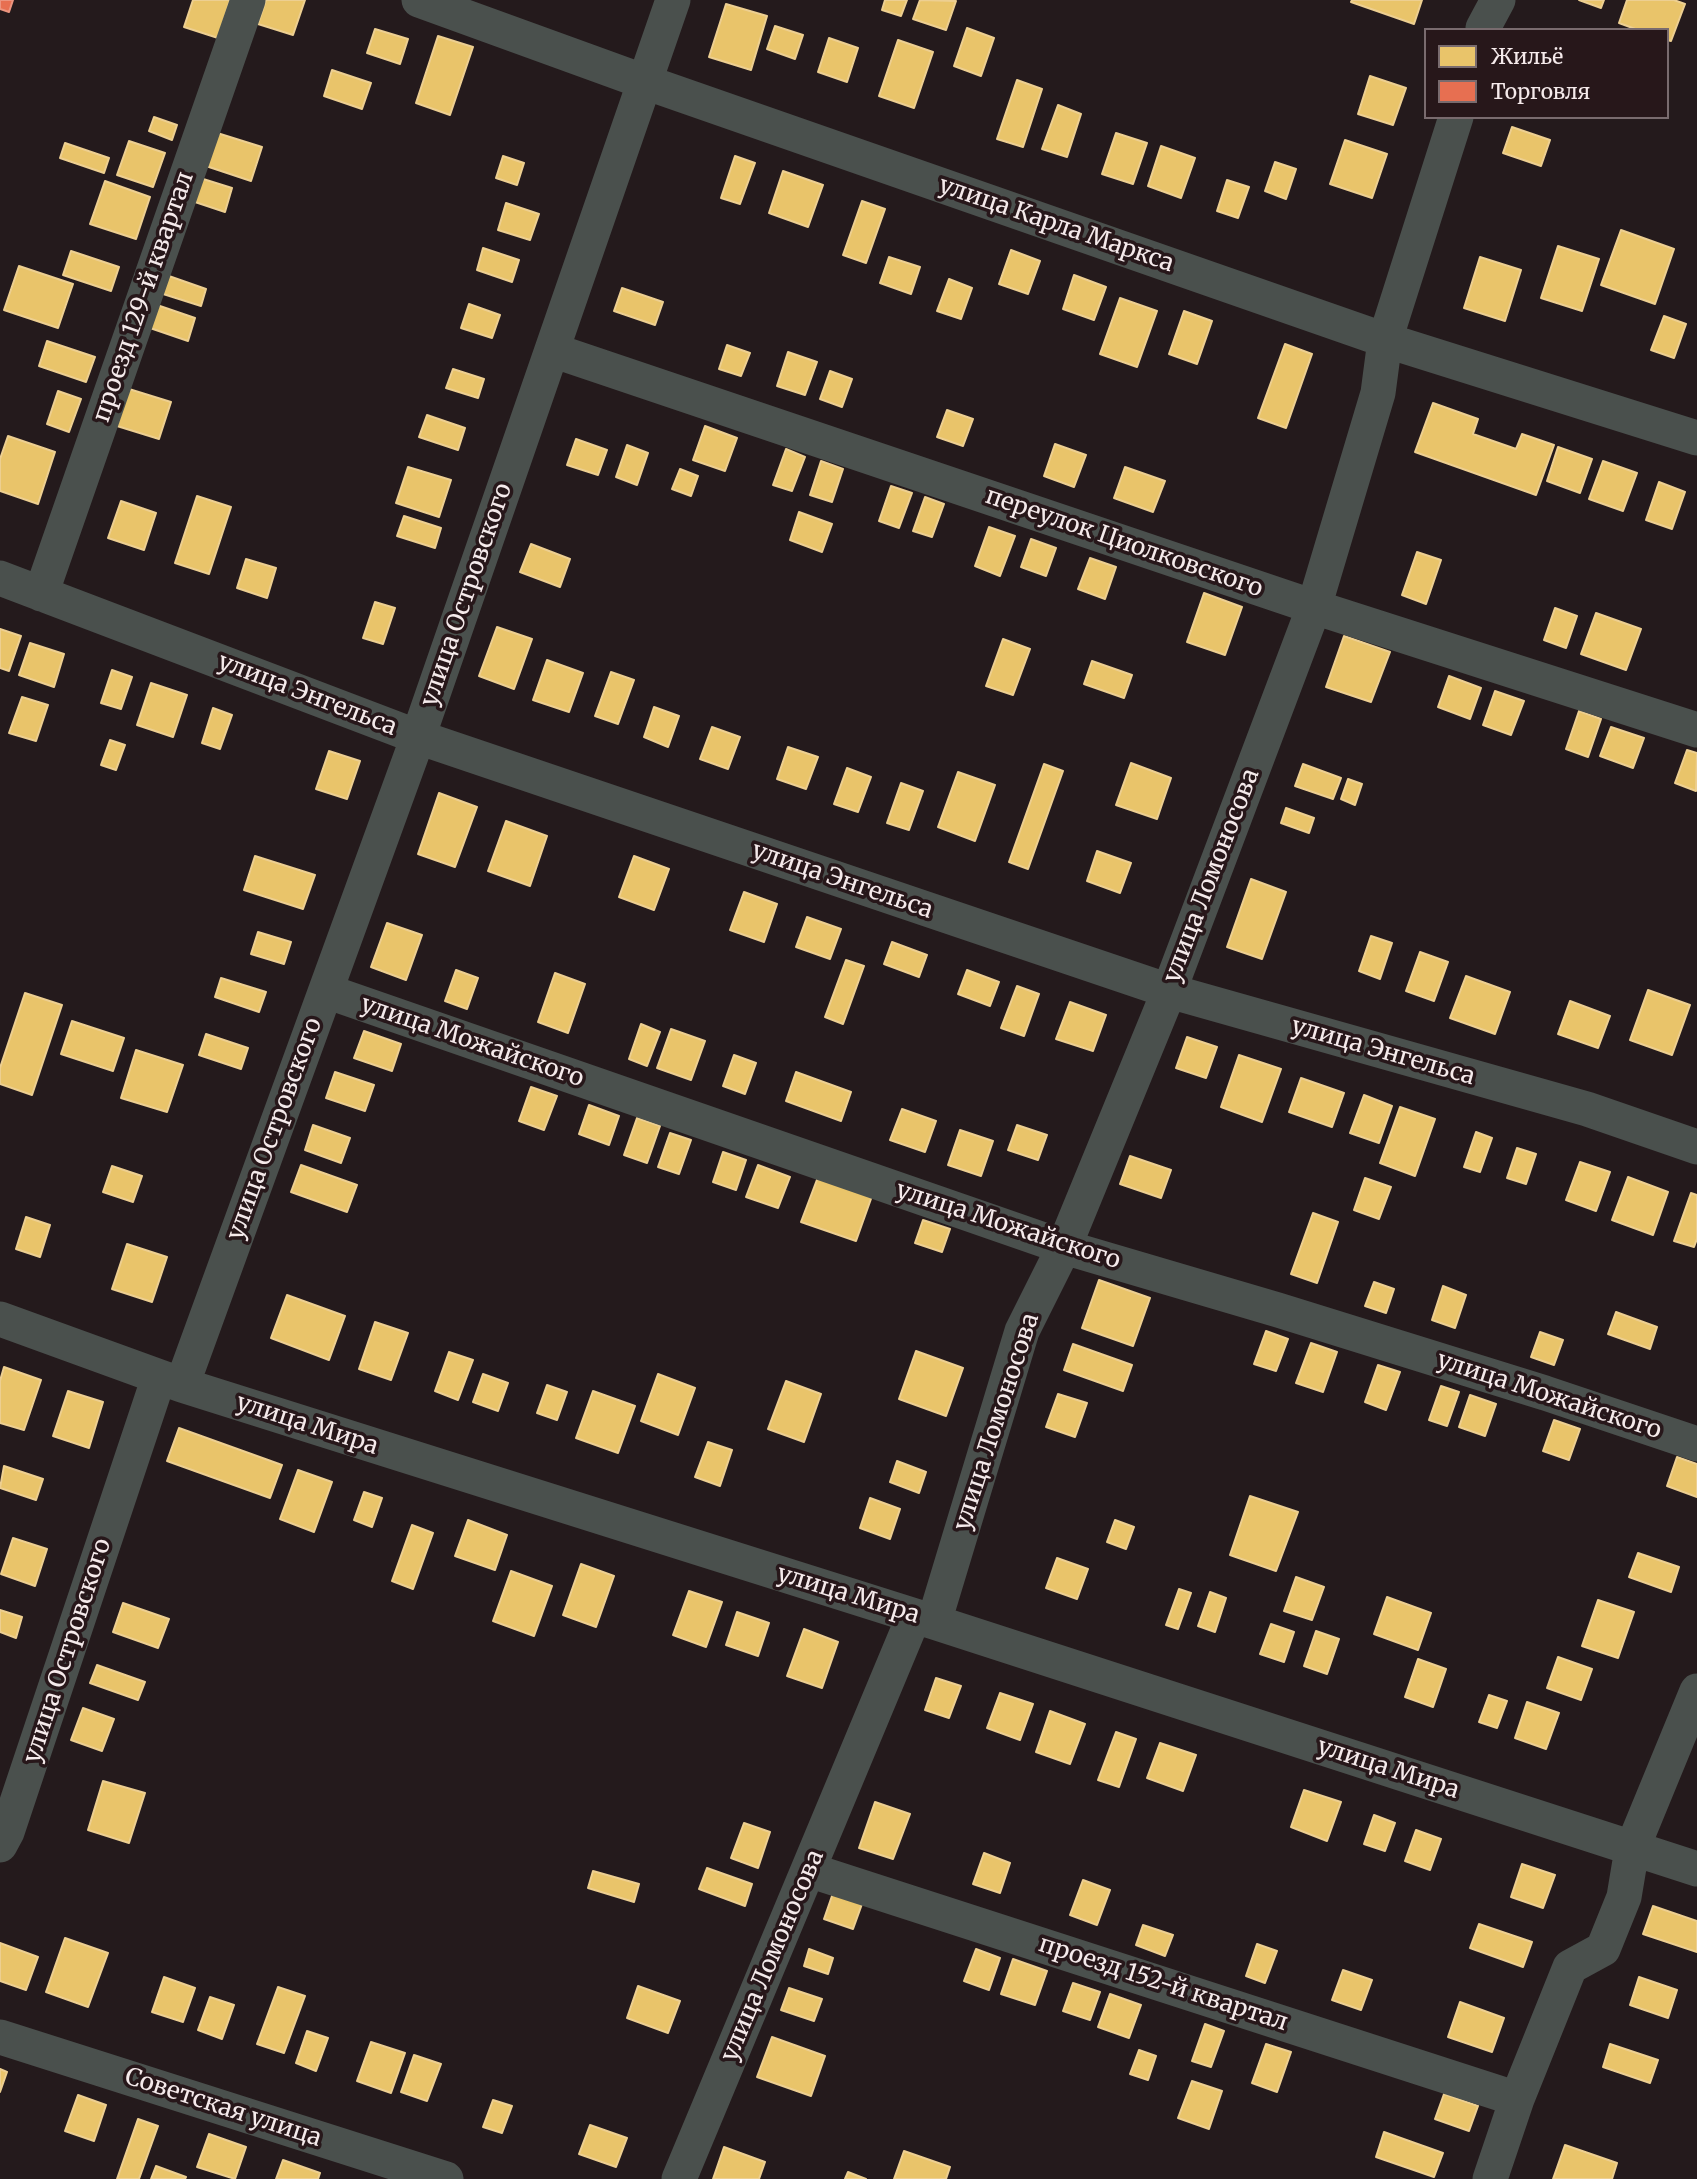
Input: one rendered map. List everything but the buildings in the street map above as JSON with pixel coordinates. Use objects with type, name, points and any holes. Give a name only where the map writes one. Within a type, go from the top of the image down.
[{"type":"street","name":"проезд 129-й квартал","points":[[41,594],[248,0]]},
{"type":"street","name":"улица Карла Маркса","points":[[419,0],[645,82],[1385,340],[1697,438]]},
{"type":"street","name":"улица Островского","points":[[0,1845],[7,1832],[170,1381],[326,991],[418,737],[673,0]]},
{"type":"street","name":"улица Ломоносова","points":[[679,2179],[808,1870],[924,1619],[1022,1331],[1064,1247],[1168,991],[1314,607],[1378,393],[1385,340],[1455,119]]},
{"type":"street","name":"переулок Циолковского","points":[[552,350],[1314,607],[1697,730]]},
{"type":"street","name":"улица Энгельса","points":[[0,578],[418,737],[1168,991],[1587,1109],[1697,1147]]},
{"type":"street","name":"улица Можайского","points":[[326,991],[1064,1247],[1465,1368],[1697,1444]]},
{"type":"street","name":"улица Мира","points":[[0,1319],[170,1381],[924,1619],[1697,1869]]},
{"type":"street","points":[[1490,2179],[1517,2099],[1570,1967],[1603,1950],[1625,1896],[1632,1849],[1697,1691]]},
{"type":"street","name":"проезд 152-й квартал","points":[[808,1870],[1517,2099]]},
{"type":"street","name":"Советская улица","points":[[0,2037],[446,2179]]}]
